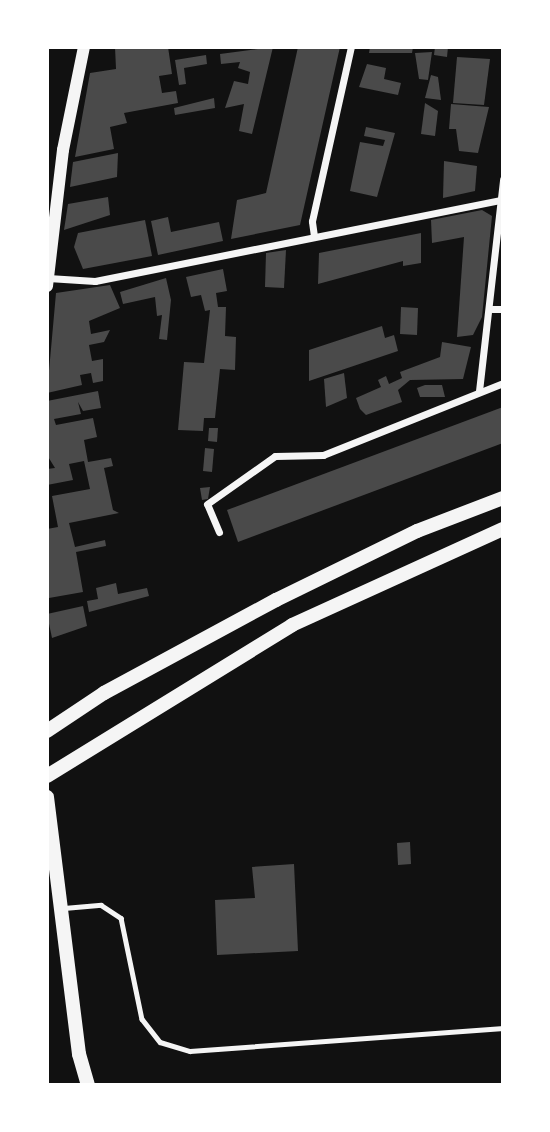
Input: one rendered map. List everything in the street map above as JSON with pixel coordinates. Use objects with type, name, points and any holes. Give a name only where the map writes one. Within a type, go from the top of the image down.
[{"type":"main road","points":[[48,282],[63,150],[84,47]]},
{"type":"main road","points":[[47,731],[276,600],[417,531],[503,498]]},
{"type":"main road","points":[[47,776],[292,625],[503,529]]},
{"type":"main road","points":[[47,797],[60,909],[88,1085]]},
{"type":"street","points":[[314,236],[312,221],[351,47]]},
{"type":"street","points":[[479,391],[492,309],[503,179]]},
{"type":"street","points":[[48,282],[95,281],[501,200]]},
{"type":"street","points":[[492,309],[503,309]]},
{"type":"street","points":[[219,532],[207,504],[275,456],[323,455],[503,383]]},
{"type":"lane","points":[[60,909],[101,905],[121,918],[142,1019],[160,1042],[190,1051],[503,1028]]},
{"type":"building","points":[[115,47],[168,47],[172,74],[159,76],[162,93],[176,91],[178,103],[124,113],[127,123],[110,127],[114,149],[75,157],[90,73],[116,69]]},
{"type":"building","points":[[273,47],[252,134],[239,131],[244,104],[225,108],[234,81],[248,84],[250,72],[238,68],[240,62],[221,64],[220,54]]},
{"type":"building","points":[[298,47],[340,47],[300,225],[231,239],[237,200],[266,193]]},
{"type":"building","points":[[370,47],[413,47],[412,53],[369,53]]},
{"type":"building","points":[[435,47],[448,47],[447,57],[434,55]]},
{"type":"building","points":[[432,52],[428,80],[419,79],[415,53]]},
{"type":"building","points":[[206,55],[207,64],[184,68],[186,84],[179,85],[175,60]]},
{"type":"building","points":[[457,57],[490,59],[484,105],[453,103]]},
{"type":"building","points":[[367,64],[386,68],[384,79],[401,83],[398,95],[359,87]]},
{"type":"building","points":[[431,75],[438,77],[441,100],[425,98]]},
{"type":"building","points":[[214,98],[215,108],[175,115],[174,108]]},
{"type":"building","points":[[425,103],[438,111],[435,136],[421,134]]},
{"type":"building","points":[[451,104],[489,107],[478,153],[459,151],[456,129],[449,129]]},
{"type":"building","points":[[366,127],[395,133],[377,197],[350,191],[360,142],[383,146],[385,140],[364,136]]},
{"type":"building","points":[[118,153],[117,177],[70,187],[73,162]]},
{"type":"building","points":[[444,161],[477,166],[475,191],[443,198]]},
{"type":"building","points":[[108,197],[110,215],[64,230],[68,204]]},
{"type":"building","points":[[482,210],[492,216],[482,317],[473,335],[457,337],[464,237],[432,243],[431,220]]},
{"type":"building","points":[[168,217],[171,232],[219,222],[223,241],[158,255],[151,221]]},
{"type":"building","points":[[145,220],[152,256],[83,269],[74,247],[78,233]]},
{"type":"building","points":[[421,233],[421,263],[403,266],[403,261],[318,284],[319,253]]},
{"type":"building","points":[[286,250],[284,288],[265,287],[266,253]]},
{"type":"building","points":[[223,269],[227,291],[216,293],[218,307],[226,307],[225,336],[236,337],[235,370],[220,369],[215,418],[204,418],[203,431],[178,430],[184,362],[204,363],[210,310],[205,311],[201,295],[191,297],[186,277]]},
{"type":"building","points":[[166,278],[171,300],[167,340],[159,339],[162,315],[157,316],[155,297],[123,304],[120,292]]},
{"type":"building","points":[[110,285],[120,308],[89,321],[91,334],[110,330],[104,342],[89,345],[92,361],[103,359],[103,381],[93,383],[91,373],[80,375],[82,385],[47,393],[56,293]]},
{"type":"building","points":[[401,307],[418,308],[417,335],[400,334]]},
{"type":"building","points":[[382,326],[385,338],[394,335],[398,351],[309,381],[309,350]]},
{"type":"building","points":[[442,342],[471,347],[463,379],[410,380],[398,390],[402,402],[366,415],[360,409],[356,398],[381,387],[378,380],[386,376],[389,384],[402,378],[400,372],[440,357]]},
{"type":"building","points":[[344,373],[347,398],[326,407],[324,379]]},
{"type":"building","points":[[442,385],[445,397],[420,397],[417,388]]},
{"type":"building","points":[[98,391],[101,408],[83,411],[78,402],[81,414],[54,419],[56,425],[93,418],[97,437],[84,440],[88,462],[111,458],[113,466],[104,468],[113,510],[119,513],[69,523],[75,547],[105,540],[106,546],[76,552],[83,592],[49,598],[47,529],[58,527],[52,496],[90,489],[84,461],[69,464],[73,480],[47,485],[47,469],[55,468],[47,455],[47,401]]},
{"type":"building","points":[[503,407],[503,443],[238,542],[227,510]]},
{"type":"building","points":[[209,428],[218,428],[217,442],[208,441]]},
{"type":"building","points":[[205,448],[214,449],[212,472],[203,471]]},
{"type":"building","points":[[210,487],[208,499],[202,500],[200,488]]},
{"type":"building","points":[[116,583],[118,594],[147,588],[149,596],[89,612],[87,601],[98,599],[96,588]]},
{"type":"building","points":[[83,606],[87,626],[52,638],[47,614]]},
{"type":"building","points":[[410,842],[411,864],[398,865],[397,843]]},
{"type":"building","points":[[294,864],[298,951],[217,955],[215,900],[255,898],[252,867]]}]
